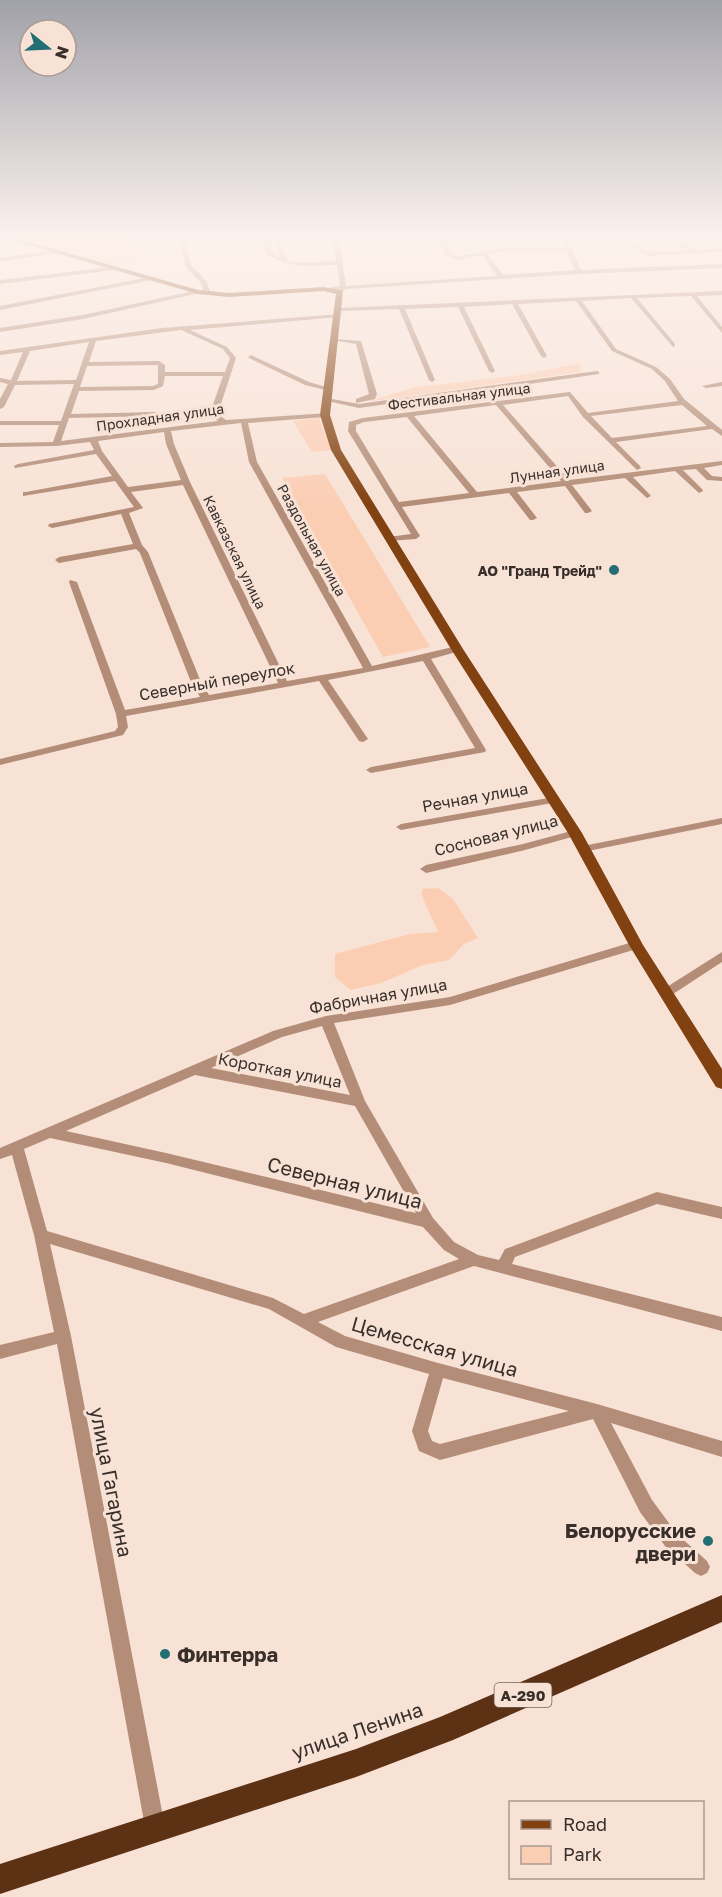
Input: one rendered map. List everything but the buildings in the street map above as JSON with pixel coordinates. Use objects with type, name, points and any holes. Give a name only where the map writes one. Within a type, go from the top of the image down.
[{"type":"highway","name":"улица Ленина","points":[[0,1879],[356,1763],[432,1734],[722,1608]]},
{"type":"main road","points":[[337,328],[325,415],[336,450],[457,649],[575,833],[636,945],[722,1083]]},
{"type":"street","points":[[0,330],[16,328]]},
{"type":"street","points":[[0,353],[194,328]]},
{"type":"street","points":[[410,328],[432,380]]},
{"type":"street","points":[[471,328],[492,371]]},
{"type":"street","points":[[528,328],[544,356]]},
{"type":"street","points":[[598,328],[614,350],[648,364],[668,380],[677,395],[722,434]]},
{"type":"street","points":[[658,328],[673,345]]},
{"type":"street","points":[[183,329],[225,348],[233,358],[215,410],[216,416],[225,422]]},
{"type":"street","points":[[335,340],[359,342],[373,394],[368,399],[345,402]]},
{"type":"street","points":[[56,444],[93,341]]},
{"type":"street","points":[[1,404],[17,379],[27,351]]},
{"type":"street","name":"Фестивальная улица","points":[[251,357],[345,402],[359,406],[561,379],[597,372]]},
{"type":"street","points":[[0,380],[77,386],[154,388],[161,385],[162,365],[152,361],[86,364]]},
{"type":"street","points":[[163,374],[228,374]]},
{"type":"street","points":[[561,379],[586,415],[637,468]]},
{"type":"street","points":[[706,386],[722,384]]},
{"type":"street","name":"Фестивальная улица","points":[[396,506],[352,431],[352,424],[363,420],[570,394]]},
{"type":"street","points":[[586,415],[685,402]]},
{"type":"street","points":[[498,403],[588,511]]},
{"type":"street","name":"Прохладная улица","points":[[0,423],[155,414]]},
{"type":"street","name":"Прохладная улица","points":[[0,445],[56,444],[225,422],[325,415]]},
{"type":"street","points":[[410,415],[476,496]]},
{"type":"street","name":"Раздольная улица","points":[[244,420],[253,462],[369,670]]},
{"type":"street","points":[[610,440],[713,427]]},
{"type":"street","name":"Кавказская улица","points":[[167,430],[170,444],[186,482],[283,683]]},
{"type":"street","points":[[52,526],[138,510],[139,506],[98,452],[93,440]]},
{"type":"street","points":[[18,466],[98,452]]},
{"type":"street","name":"Лунная улица","points":[[396,506],[722,463]]},
{"type":"street","points":[[698,466],[710,478],[722,479]]},
{"type":"street","points":[[676,468],[699,491]]},
{"type":"street","points":[[628,476],[647,496]]},
{"type":"street","points":[[26,494],[117,478]]},
{"type":"street","points":[[127,490],[186,482]]},
{"type":"street","points":[[512,491],[533,518]]},
{"type":"street","points":[[391,539],[416,536],[396,506]]},
{"type":"street","points":[[124,513],[138,546],[144,552],[195,682],[206,698]]},
{"type":"street","points":[[59,560],[138,546]]},
{"type":"street","points":[[73,582],[121,714]]},
{"type":"street","name":"Северный переулок","points":[[0,762],[119,733],[123,727],[121,714],[283,683],[369,670],[457,649]]},
{"type":"street","points":[[371,770],[481,750],[425,657]]},
{"type":"street","points":[[322,678],[363,739]]},
{"type":"street","name":"Речная улица","points":[[401,827],[554,800]]},
{"type":"street","points":[[583,849],[722,821]]},
{"type":"street","name":"Сосновая улица","points":[[426,869],[525,847],[575,833]]},
{"type":"street","name":"Фабричная улица","points":[[0,1154],[278,1034],[327,1020],[450,1001],[636,945]]},
{"type":"street","points":[[666,993],[722,956]]},
{"type":"street","points":[[327,1020],[359,1102],[428,1222]]},
{"type":"street","name":"Короткая улица","points":[[194,1070],[359,1102]]},
{"type":"street","name":"Северная улица","points":[[48,1133],[165,1158],[428,1222],[449,1246],[474,1260],[722,1324]]},
{"type":"street","name":"улица Гагарина","points":[[17,1148],[41,1235],[63,1336],[155,1827]]},
{"type":"street","points":[[502,1266],[510,1252],[657,1198],[722,1214]]},
{"type":"street","name":"Цемесская улица","points":[[41,1235],[273,1304],[341,1342],[597,1411],[722,1449]]},
{"type":"street","points":[[302,1321],[474,1260]]},
{"type":"street","points":[[0,1352],[63,1336]]},
{"type":"street","points":[[438,1370],[420,1431],[424,1446],[440,1452],[597,1411],[646,1506],[671,1540],[701,1568]]},
{"type":"green space","points":[[580,363],[581,372],[366,402],[416,387],[521,375]]},
{"type":"green space","points":[[319,418],[332,450],[312,452],[293,421]]},
{"type":"green space","points":[[325,474],[430,647],[383,657],[282,478]]},
{"type":"green space","points":[[438,888],[453,899],[478,938],[464,944],[449,960],[423,965],[381,983],[351,990],[335,977],[335,954],[410,934],[438,932],[422,896],[422,889]]},
{"type":"place","name":"АО \"Гранд Трейд\"","points":[[614,570]]},
{"type":"place","name":"Белорусские двери","points":[[708,1541]]},
{"type":"place","name":"Финтерра","points":[[165,1654]]}]
